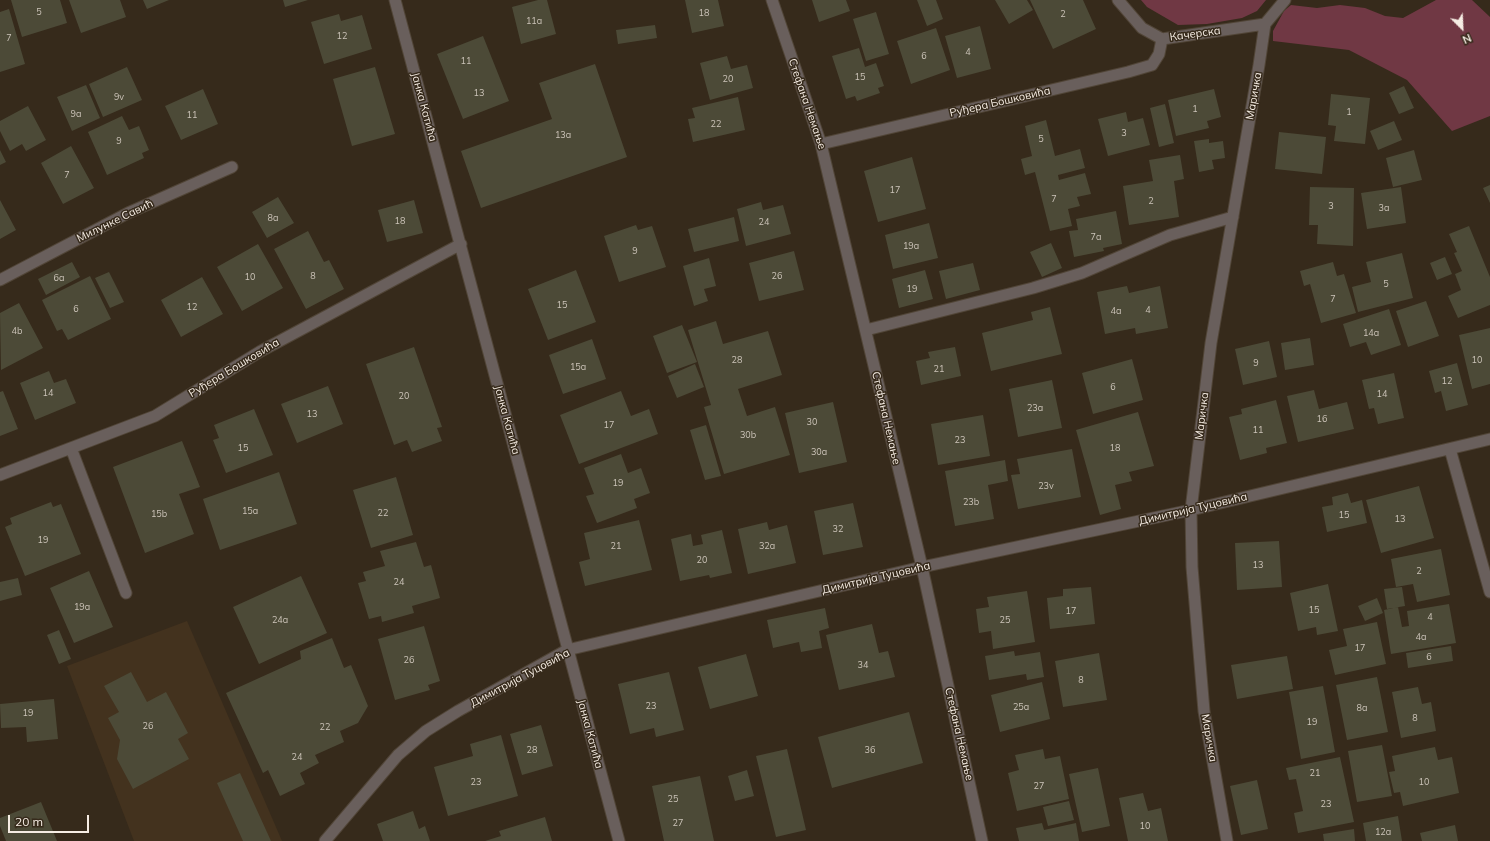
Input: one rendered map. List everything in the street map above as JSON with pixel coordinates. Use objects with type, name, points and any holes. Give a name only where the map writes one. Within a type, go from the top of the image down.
[{"type":"street","name":"Јанка Катића","points":[[395,0],[619,841]]},
{"type":"street","name":"Стефана Немање","points":[[772,0],[821,144],[922,567],[982,841]]},
{"type":"street","name":"Качерска","points":[[1118,0],[1142,28],[1162,39],[1265,24]]},
{"type":"street","points":[[1265,24],[1284,0]]},
{"type":"street","name":"Маричка","points":[[1227,841],[1204,711],[1192,567],[1191,510],[1211,343],[1265,24]]},
{"type":"street","name":"Руђера Бошковића","points":[[821,144],[1128,72],[1152,65],[1159,54],[1162,39]]},
{"type":"street","name":"Милунке Савић","points":[[0,280],[128,213],[232,166]]},
{"type":"street","points":[[866,330],[1033,288],[1082,273],[1170,235],[1233,217]]},
{"type":"street","name":"Руђера Бошковића","points":[[0,475],[155,416],[261,351],[461,244]]},
{"type":"street","name":"Димитрија Туцовића","points":[[326,841],[398,755],[426,731],[458,711],[567,650],[922,567],[1191,510],[1490,439]]},
{"type":"street","points":[[71,448],[126,593]]},
{"type":"street","points":[[1450,449],[1490,592]]},
{"type":"shaded area","points":[[1141,0],[1266,0],[1257,11],[1242,18],[1207,24],[1178,25],[1147,7]]},
{"type":"shaded area","points":[[1436,0],[1472,0],[1490,17],[1490,116],[1452,131],[1407,80],[1349,50],[1273,41],[1273,31],[1284,11],[1291,5],[1317,8],[1340,5],[1365,8],[1385,16],[1403,18]]},
{"type":"shaded area","points":[[187,621],[282,841],[134,841],[67,666]]},
{"type":"building","points":[[11,0],[60,0],[67,23],[22,37]]},
{"type":"building","points":[[69,0],[120,0],[126,17],[81,33]]},
{"type":"building","points":[[143,0],[169,0],[147,9]]},
{"type":"building","points":[[283,0],[308,0],[285,7]]},
{"type":"building","points":[[538,0],[547,0],[556,34],[521,44],[512,7]]},
{"type":"building","points":[[685,0],[718,0],[724,26],[692,33]]},
{"type":"building","points":[[812,0],[846,0],[850,11],[819,22]]},
{"type":"building","points":[[917,0],[936,0],[943,19],[927,26]]},
{"type":"building","points":[[995,0],[1027,0],[1033,10],[1009,24]]},
{"type":"building","points":[[1030,0],[1083,0],[1096,29],[1053,49]]},
{"type":"building","points":[[9,9],[25,64],[0,72],[0,12]]},
{"type":"building","points":[[876,12],[889,54],[866,61],[853,19]]},
{"type":"building","points":[[339,14],[341,21],[362,15],[372,49],[324,64],[311,22]]},
{"type":"building","points":[[655,25],[657,38],[618,44],[616,30]]},
{"type":"building","points":[[980,26],[991,69],[957,78],[945,36]]},
{"type":"building","points":[[936,28],[950,70],[911,84],[897,41]]},
{"type":"building","points":[[483,36],[509,101],[463,119],[437,54]]},
{"type":"building","points":[[859,48],[865,67],[876,63],[884,86],[878,88],[880,93],[857,101],[855,96],[846,99],[832,56]]},
{"type":"building","points":[[727,56],[731,69],[747,65],[753,88],[710,100],[700,63]]},
{"type":"building","points":[[595,64],[627,157],[481,208],[461,151],[552,119],[539,83]]},
{"type":"building","points":[[127,67],[142,100],[103,117],[89,84]]},
{"type":"building","points":[[375,67],[395,134],[352,146],[333,79]]},
{"type":"building","points":[[86,85],[100,118],[72,131],[57,97]]},
{"type":"building","points":[[1404,86],[1414,108],[1399,114],[1389,93]]},
{"type":"building","points":[[203,89],[218,124],[181,140],[165,106]]},
{"type":"building","points":[[1214,89],[1221,117],[1207,121],[1209,128],[1176,136],[1168,100]]},
{"type":"building","points":[[1331,94],[1370,98],[1365,144],[1334,141],[1336,126],[1328,125]]},
{"type":"building","points":[[738,97],[745,130],[693,142],[688,119],[695,118],[692,108]]},
{"type":"building","points":[[1165,104],[1174,143],[1159,147],[1150,108]]},
{"type":"building","points":[[28,106],[46,140],[26,151],[22,144],[10,151],[0,131],[0,121]]},
{"type":"building","points":[[1126,112],[1128,122],[1143,118],[1150,145],[1108,156],[1098,119]]},
{"type":"building","points":[[122,116],[129,130],[139,126],[149,150],[142,153],[144,158],[107,175],[88,132]]},
{"type":"building","points":[[1046,120],[1055,156],[1080,149],[1085,168],[1058,175],[1059,180],[1085,173],[1091,194],[1077,197],[1080,206],[1068,209],[1072,226],[1050,231],[1035,172],[1025,175],[1021,159],[1032,156],[1025,126]]},
{"type":"building","points":[[1394,121],[1402,140],[1378,150],[1370,131]]},
{"type":"building","points":[[1279,132],[1326,137],[1322,174],[1275,169]]},
{"type":"building","points":[[1209,139],[1209,143],[1223,141],[1225,158],[1212,160],[1214,169],[1199,172],[1194,141]]},
{"type":"building","points":[[71,146],[94,188],[63,204],[41,163]]},
{"type":"building","points":[[0,150],[6,162],[0,165]]},
{"type":"building","points":[[1414,150],[1422,180],[1393,187],[1386,158]]},
{"type":"building","points":[[1180,155],[1184,179],[1174,181],[1179,217],[1129,225],[1123,186],[1153,181],[1149,160]]},
{"type":"building","points":[[912,157],[926,209],[878,222],[864,171]]},
{"type":"building","points":[[1490,185],[1490,203],[1483,188]]},
{"type":"building","points":[[1310,187],[1354,188],[1353,246],[1317,244],[1318,225],[1309,225]]},
{"type":"building","points":[[1401,187],[1406,223],[1367,229],[1361,193]]},
{"type":"building","points":[[278,197],[294,223],[267,238],[252,212]]},
{"type":"building","points":[[0,200],[16,230],[0,239]]},
{"type":"building","points":[[414,200],[423,233],[387,242],[378,210]]},
{"type":"building","points":[[761,202],[763,210],[783,205],[791,234],[746,246],[737,209]]},
{"type":"building","points":[[1116,211],[1122,244],[1103,248],[1104,251],[1074,257],[1069,231],[1078,230],[1076,219]]},
{"type":"building","points":[[734,217],[739,241],[694,252],[688,229]]},
{"type":"building","points":[[929,223],[938,258],[893,269],[885,235]]},
{"type":"building","points":[[636,225],[638,230],[652,226],[666,267],[619,282],[604,236]]},
{"type":"building","points":[[1469,226],[1490,277],[1490,305],[1458,318],[1448,296],[1461,290],[1455,274],[1462,271],[1454,253],[1457,252],[1449,234]]},
{"type":"building","points":[[308,231],[324,262],[329,260],[344,289],[306,309],[274,249]]},
{"type":"building","points":[[1051,243],[1062,268],[1042,277],[1030,252]]},
{"type":"building","points":[[258,244],[283,288],[242,311],[217,267]]},
{"type":"building","points":[[794,251],[804,290],[759,301],[749,263]]},
{"type":"building","points":[[1402,253],[1413,298],[1358,312],[1352,287],[1371,282],[1366,262]]},
{"type":"building","points":[[1445,257],[1452,274],[1437,280],[1430,263]]},
{"type":"building","points":[[709,258],[716,286],[704,289],[708,301],[694,306],[683,266]]},
{"type":"building","points":[[72,262],[80,277],[46,295],[38,279]]},
{"type":"building","points":[[1333,262],[1337,276],[1344,274],[1356,313],[1321,323],[1310,284],[1304,286],[1300,271]]},
{"type":"building","points":[[973,263],[980,290],[946,299],[939,271]]},
{"type":"building","points":[[576,270],[596,322],[548,340],[528,289]]},
{"type":"building","points":[[925,270],[933,299],[899,308],[892,279]]},
{"type":"building","points":[[109,272],[124,302],[110,308],[95,278]]},
{"type":"building","points":[[90,276],[111,319],[68,340],[62,329],[57,331],[42,300]]},
{"type":"building","points":[[202,277],[223,314],[181,337],[161,300]]},
{"type":"building","points":[[1127,286],[1129,293],[1160,286],[1168,328],[1136,334],[1135,328],[1105,334],[1097,292]]},
{"type":"building","points":[[1426,301],[1439,336],[1408,347],[1396,311]]},
{"type":"building","points":[[19,303],[43,348],[1,370],[0,313]]},
{"type":"building","points":[[1050,307],[1062,354],[991,371],[982,333],[1033,320],[1031,312]]},
{"type":"building","points":[[1389,309],[1401,345],[1371,355],[1366,342],[1350,347],[1343,324]]},
{"type":"building","points":[[716,321],[723,344],[768,331],[782,375],[738,389],[747,416],[775,407],[790,455],[724,474],[704,407],[711,405],[688,330]]},
{"type":"building","points":[[682,325],[697,362],[667,373],[653,336]]},
{"type":"building","points":[[1490,328],[1490,384],[1472,389],[1459,335]]},
{"type":"building","points":[[1310,338],[1314,365],[1285,370],[1281,343]]},
{"type":"building","points":[[592,339],[606,379],[563,394],[549,355]]},
{"type":"building","points":[[1269,341],[1277,377],[1243,385],[1235,349]]},
{"type":"building","points":[[414,347],[442,427],[437,428],[442,441],[412,452],[407,440],[394,445],[366,364]]},
{"type":"building","points":[[955,347],[961,376],[921,385],[916,361],[930,358],[928,352]]},
{"type":"building","points":[[1132,359],[1143,400],[1093,414],[1082,373]]},
{"type":"building","points":[[1457,363],[1468,405],[1446,411],[1441,391],[1435,393],[1429,371]]},
{"type":"building","points":[[695,364],[704,387],[677,398],[668,376]]},
{"type":"building","points":[[49,371],[54,383],[66,379],[76,403],[35,420],[20,383]]},
{"type":"building","points":[[1394,373],[1404,418],[1378,424],[1374,408],[1369,409],[1362,380]]},
{"type":"building","points":[[1052,380],[1062,428],[1018,437],[1009,389]]},
{"type":"building","points":[[328,386],[343,424],[297,443],[281,404]]},
{"type":"building","points":[[1314,390],[1319,409],[1347,402],[1354,429],[1298,442],[1287,396]]},
{"type":"building","points":[[3,391],[18,429],[0,436],[0,392]]},
{"type":"building","points":[[621,391],[631,416],[649,409],[658,434],[579,464],[560,415]]},
{"type":"building","points":[[1276,400],[1287,443],[1266,448],[1267,453],[1240,460],[1229,417],[1242,414],[1241,409]]},
{"type":"building","points":[[833,402],[847,462],[799,473],[785,413]]},
{"type":"building","points":[[254,409],[273,455],[226,473],[213,440],[219,438],[214,425]]},
{"type":"building","points":[[1138,412],[1154,466],[1129,472],[1132,481],[1115,485],[1121,509],[1100,515],[1076,430]]},
{"type":"building","points":[[983,415],[990,456],[938,465],[931,424]]},
{"type":"building","points":[[706,425],[721,476],[705,480],[690,430]]},
{"type":"building","points":[[182,441],[200,487],[179,494],[194,534],[145,553],[113,467]]},
{"type":"building","points":[[1072,449],[1081,497],[1018,509],[1011,475],[1020,474],[1017,459]]},
{"type":"building","points":[[621,454],[628,473],[641,468],[650,493],[634,499],[637,508],[597,523],[586,496],[594,494],[584,468]]},
{"type":"building","points":[[1005,460],[1008,481],[988,485],[994,519],[955,526],[945,471]]},
{"type":"building","points":[[279,472],[297,524],[220,550],[203,499]]},
{"type":"building","points":[[396,477],[413,535],[371,548],[353,490]]},
{"type":"building","points":[[1419,486],[1434,538],[1381,553],[1366,500]]},
{"type":"building","points":[[1348,493],[1351,503],[1362,500],[1367,523],[1327,532],[1322,507],[1333,505],[1332,497]]},
{"type":"building","points":[[51,502],[53,507],[61,504],[81,554],[25,576],[5,527],[12,524],[10,518]]},
{"type":"building","points":[[853,503],[863,547],[823,555],[814,511]]},
{"type":"building","points":[[639,520],[652,570],[585,586],[579,562],[590,559],[584,533]]},
{"type":"building","points":[[767,522],[769,530],[787,525],[796,563],[748,574],[738,529]]},
{"type":"building","points":[[722,530],[732,573],[710,578],[709,575],[680,581],[671,539],[691,534],[693,546],[703,544],[701,535]]},
{"type":"building","points":[[1279,541],[1282,587],[1237,590],[1235,543]]},
{"type":"building","points":[[416,542],[424,567],[431,565],[440,598],[412,606],[414,613],[382,622],[381,616],[369,619],[358,583],[366,581],[363,572],[385,566],[380,551]]},
{"type":"building","points":[[1441,549],[1450,595],[1417,602],[1413,584],[1396,587],[1391,559]]},
{"type":"building","points":[[89,571],[113,627],[74,643],[50,588]]},
{"type":"building","points":[[301,576],[327,633],[259,664],[233,607]]},
{"type":"building","points":[[18,578],[22,595],[0,601],[0,582]]},
{"type":"building","points":[[1328,584],[1338,631],[1317,635],[1316,627],[1298,631],[1290,593]]},
{"type":"building","points":[[1091,587],[1095,624],[1050,629],[1047,598],[1063,596],[1063,589]]},
{"type":"building","points":[[1402,587],[1405,606],[1387,609],[1384,589]]},
{"type":"building","points":[[1027,591],[1035,642],[993,649],[991,631],[979,633],[976,609],[989,607],[987,597]]},
{"type":"building","points":[[1377,598],[1383,613],[1365,621],[1358,606]]},
{"type":"building","points":[[1449,604],[1456,643],[1391,654],[1384,610],[1398,607],[1402,627],[1409,626],[1407,611]]},
{"type":"building","points":[[825,608],[829,628],[819,631],[822,648],[801,652],[799,642],[773,648],[767,620]]},
{"type":"building","points":[[1377,622],[1386,664],[1335,675],[1329,650],[1347,646],[1343,629]]},
{"type":"building","points":[[872,624],[879,653],[888,651],[895,677],[839,690],[826,635]]},
{"type":"building","points":[[424,626],[440,681],[428,685],[430,690],[395,700],[378,639]]},
{"type":"building","points":[[59,630],[71,659],[59,664],[47,635]]},
{"type":"building","points":[[332,638],[344,668],[351,665],[368,706],[358,723],[340,731],[344,742],[315,755],[319,763],[300,773],[305,784],[280,796],[268,770],[263,773],[226,693],[301,659],[300,651]]},
{"type":"building","points":[[1451,646],[1453,661],[1408,668],[1406,653]]},
{"type":"building","points":[[1014,651],[1015,656],[1040,652],[1044,677],[1027,680],[1026,674],[989,680],[985,656]]},
{"type":"building","points":[[1099,653],[1107,700],[1063,707],[1055,661]]},
{"type":"building","points":[[746,654],[758,696],[710,709],[698,667]]},
{"type":"building","points":[[1287,656],[1293,689],[1237,699],[1231,665]]},
{"type":"building","points":[[131,672],[147,702],[166,692],[188,733],[178,739],[189,759],[133,789],[117,759],[120,740],[108,718],[119,712],[104,686]]},
{"type":"building","points":[[669,672],[684,730],[656,737],[654,728],[630,734],[618,684]]},
{"type":"building","points":[[1377,677],[1388,732],[1347,740],[1336,685]]},
{"type":"building","points":[[1042,682],[1050,719],[1000,732],[991,695]]},
{"type":"building","points":[[1323,686],[1335,752],[1301,759],[1289,692]]},
{"type":"building","points":[[1418,687],[1422,704],[1431,702],[1436,731],[1401,738],[1392,692]]},
{"type":"building","points":[[54,699],[58,739],[27,742],[26,727],[1,728],[0,704]]},
{"type":"building","points":[[909,712],[923,763],[832,788],[818,737]]},
{"type":"building","points":[[541,725],[553,766],[522,775],[510,734]]},
{"type":"building","points":[[501,735],[518,796],[448,816],[434,767],[473,756],[470,744]]},
{"type":"building","points":[[1382,745],[1392,796],[1357,802],[1348,751]]},
{"type":"building","points":[[1435,747],[1438,760],[1452,757],[1459,793],[1403,806],[1400,792],[1394,793],[1389,772],[1395,771],[1392,756]]},
{"type":"building","points":[[787,749],[806,830],[776,837],[756,756]]},
{"type":"building","points":[[1043,749],[1045,759],[1060,756],[1069,799],[1017,811],[1008,773],[1019,770],[1015,755]]},
{"type":"building","points":[[1340,757],[1354,822],[1298,833],[1294,813],[1303,811],[1296,779],[1289,780],[1286,768]]},
{"type":"building","points":[[1098,768],[1110,826],[1082,832],[1069,774]]},
{"type":"building","points":[[747,770],[754,796],[735,801],[728,776]]},
{"type":"building","points":[[240,773],[271,841],[243,841],[217,783]]},
{"type":"building","points":[[700,776],[714,841],[664,841],[652,786]]},
{"type":"building","points":[[1257,780],[1268,829],[1241,835],[1230,786]]},
{"type":"building","points":[[1143,793],[1148,811],[1161,808],[1168,841],[1128,841],[1119,798]]},
{"type":"building","points":[[1069,801],[1074,820],[1048,826],[1043,807]]},
{"type":"building","points":[[41,802],[57,841],[6,841],[0,826],[0,818]]},
{"type":"building","points":[[413,811],[419,829],[425,826],[430,841],[383,841],[377,824]]},
{"type":"building","points":[[1398,816],[1402,841],[1366,841],[1363,823]]},
{"type":"building","points":[[545,817],[552,841],[485,841],[501,836],[499,831]]},
{"type":"building","points":[[1042,823],[1044,830],[1076,823],[1079,841],[1019,841],[1016,828]]},
{"type":"building","points":[[1455,825],[1458,841],[1422,841],[1420,833]]},
{"type":"building","points":[[1354,829],[1355,841],[1324,841],[1323,834]]}]
